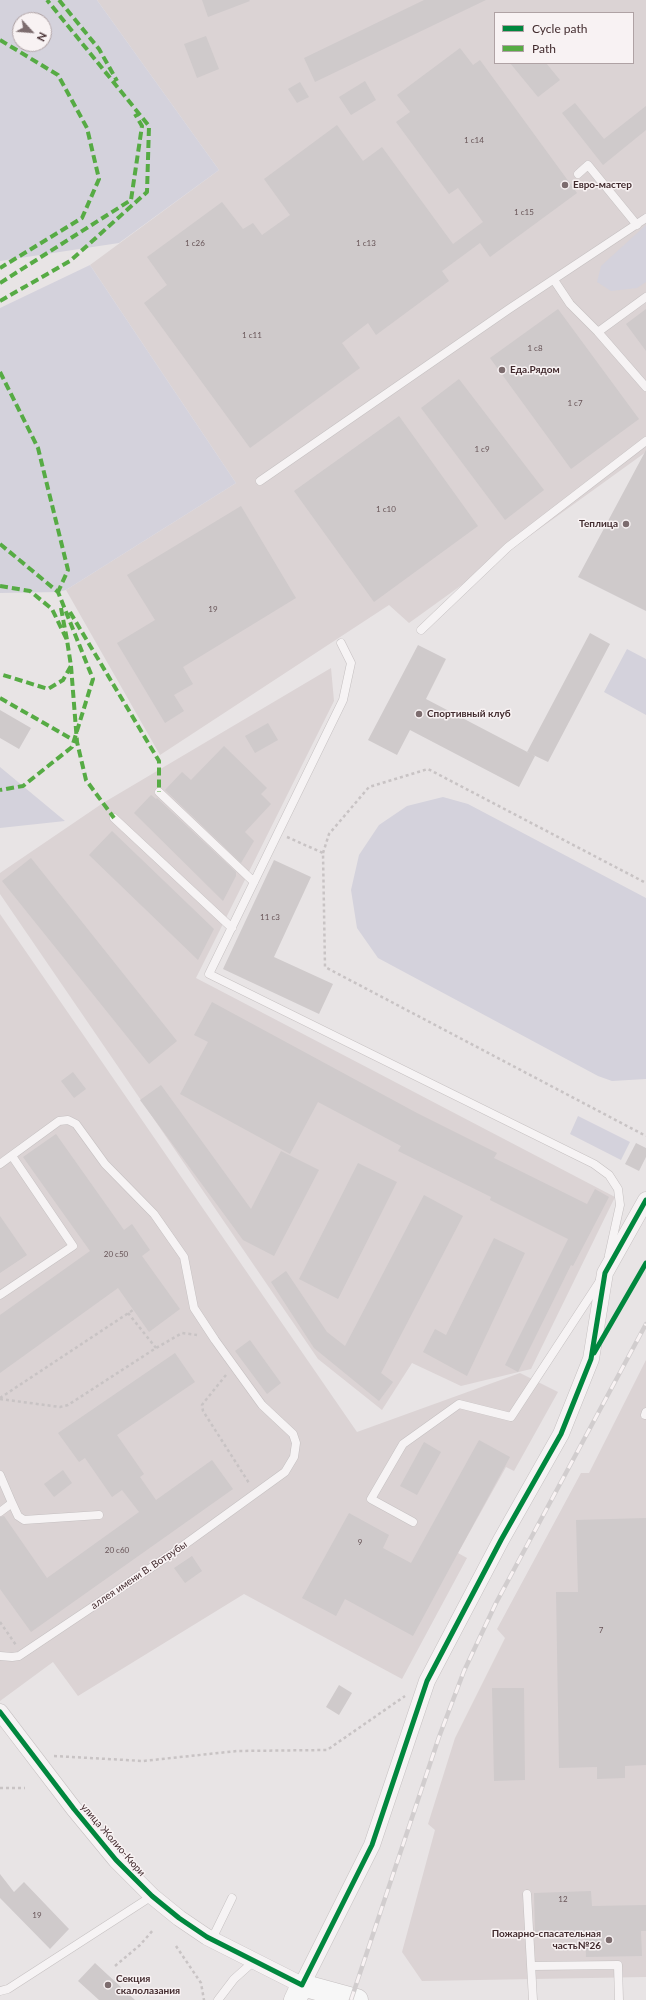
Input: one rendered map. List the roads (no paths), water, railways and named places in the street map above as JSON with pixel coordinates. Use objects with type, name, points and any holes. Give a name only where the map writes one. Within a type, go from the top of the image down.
[{"type":"main road","name":"улица Жолио-Кюри","points":[[298,1993],[357,2000]]},
{"type":"street","points":[[298,1993],[372,1844],[427,1681],[501,1540],[561,1434],[591,1359],[605,1274],[646,1200]]},
{"type":"street","name":"улица Жолио-Кюри","points":[[0,1712],[31,1754],[116,1860],[152,1896],[179,1918],[253,1962],[298,1993]]},
{"type":"lane","points":[[578,174],[588,166],[637,225]]},
{"type":"lane","points":[[260,480],[646,218]]},
{"type":"lane","points":[[554,280],[570,304],[598,332],[646,387]]},
{"type":"lane","points":[[598,332],[646,297]]},
{"type":"lane","points":[[421,630],[508,548],[646,441]]},
{"type":"lane","points":[[341,643],[350,663],[342,700],[209,974],[594,1164],[609,1175],[618,1188],[620,1205],[605,1274],[511,1418],[459,1404],[403,1444],[371,1499],[413,1522]]},
{"type":"lane","points":[[159,792],[254,882]]},
{"type":"lane","points":[[114,818],[232,928]]},
{"type":"lane","name":"аллея имени В. Вотрубы","points":[[0,1164],[60,1121],[68,1120],[76,1124],[105,1164],[154,1214],[184,1256],[194,1308],[262,1405],[293,1434],[296,1443],[294,1457],[285,1472],[255,1494],[173,1552],[22,1653],[12,1657],[0,1656]]},
{"type":"lane","points":[[0,1295],[73,1246],[12,1156]]},
{"type":"lane","points":[[0,1475],[18,1516],[24,1520],[99,1515]]},
{"type":"lane","points":[[0,1512],[12,1503]]},
{"type":"lane","points":[[527,1894],[533,2000]]},
{"type":"lane","points":[[0,1991],[8,1989],[152,1896]]},
{"type":"lane","points":[[212,1939],[232,1898]]},
{"type":"lane","points":[[218,2000],[234,1979],[253,1962]]},
{"type":"lane","points":[[532,1966],[618,1965],[619,2000]]},
{"type":"railway","points":[[351,2000],[439,1737],[464,1671],[496,1603],[646,1324]]},
{"type":"place","name":"Евро-мастер","points":[[565,185]]},
{"type":"place","name":"Еда.Рядом","points":[[502,370]]},
{"type":"place","name":"Теплица","points":[[626,524]]},
{"type":"place","name":"Спортивный клуб","points":[[419,714]]},
{"type":"place","name":"Пожарно-спасательная часть№26","points":[[609,1940]]},
{"type":"place","name":"Секция скалолазания","points":[[108,1985]]}]
